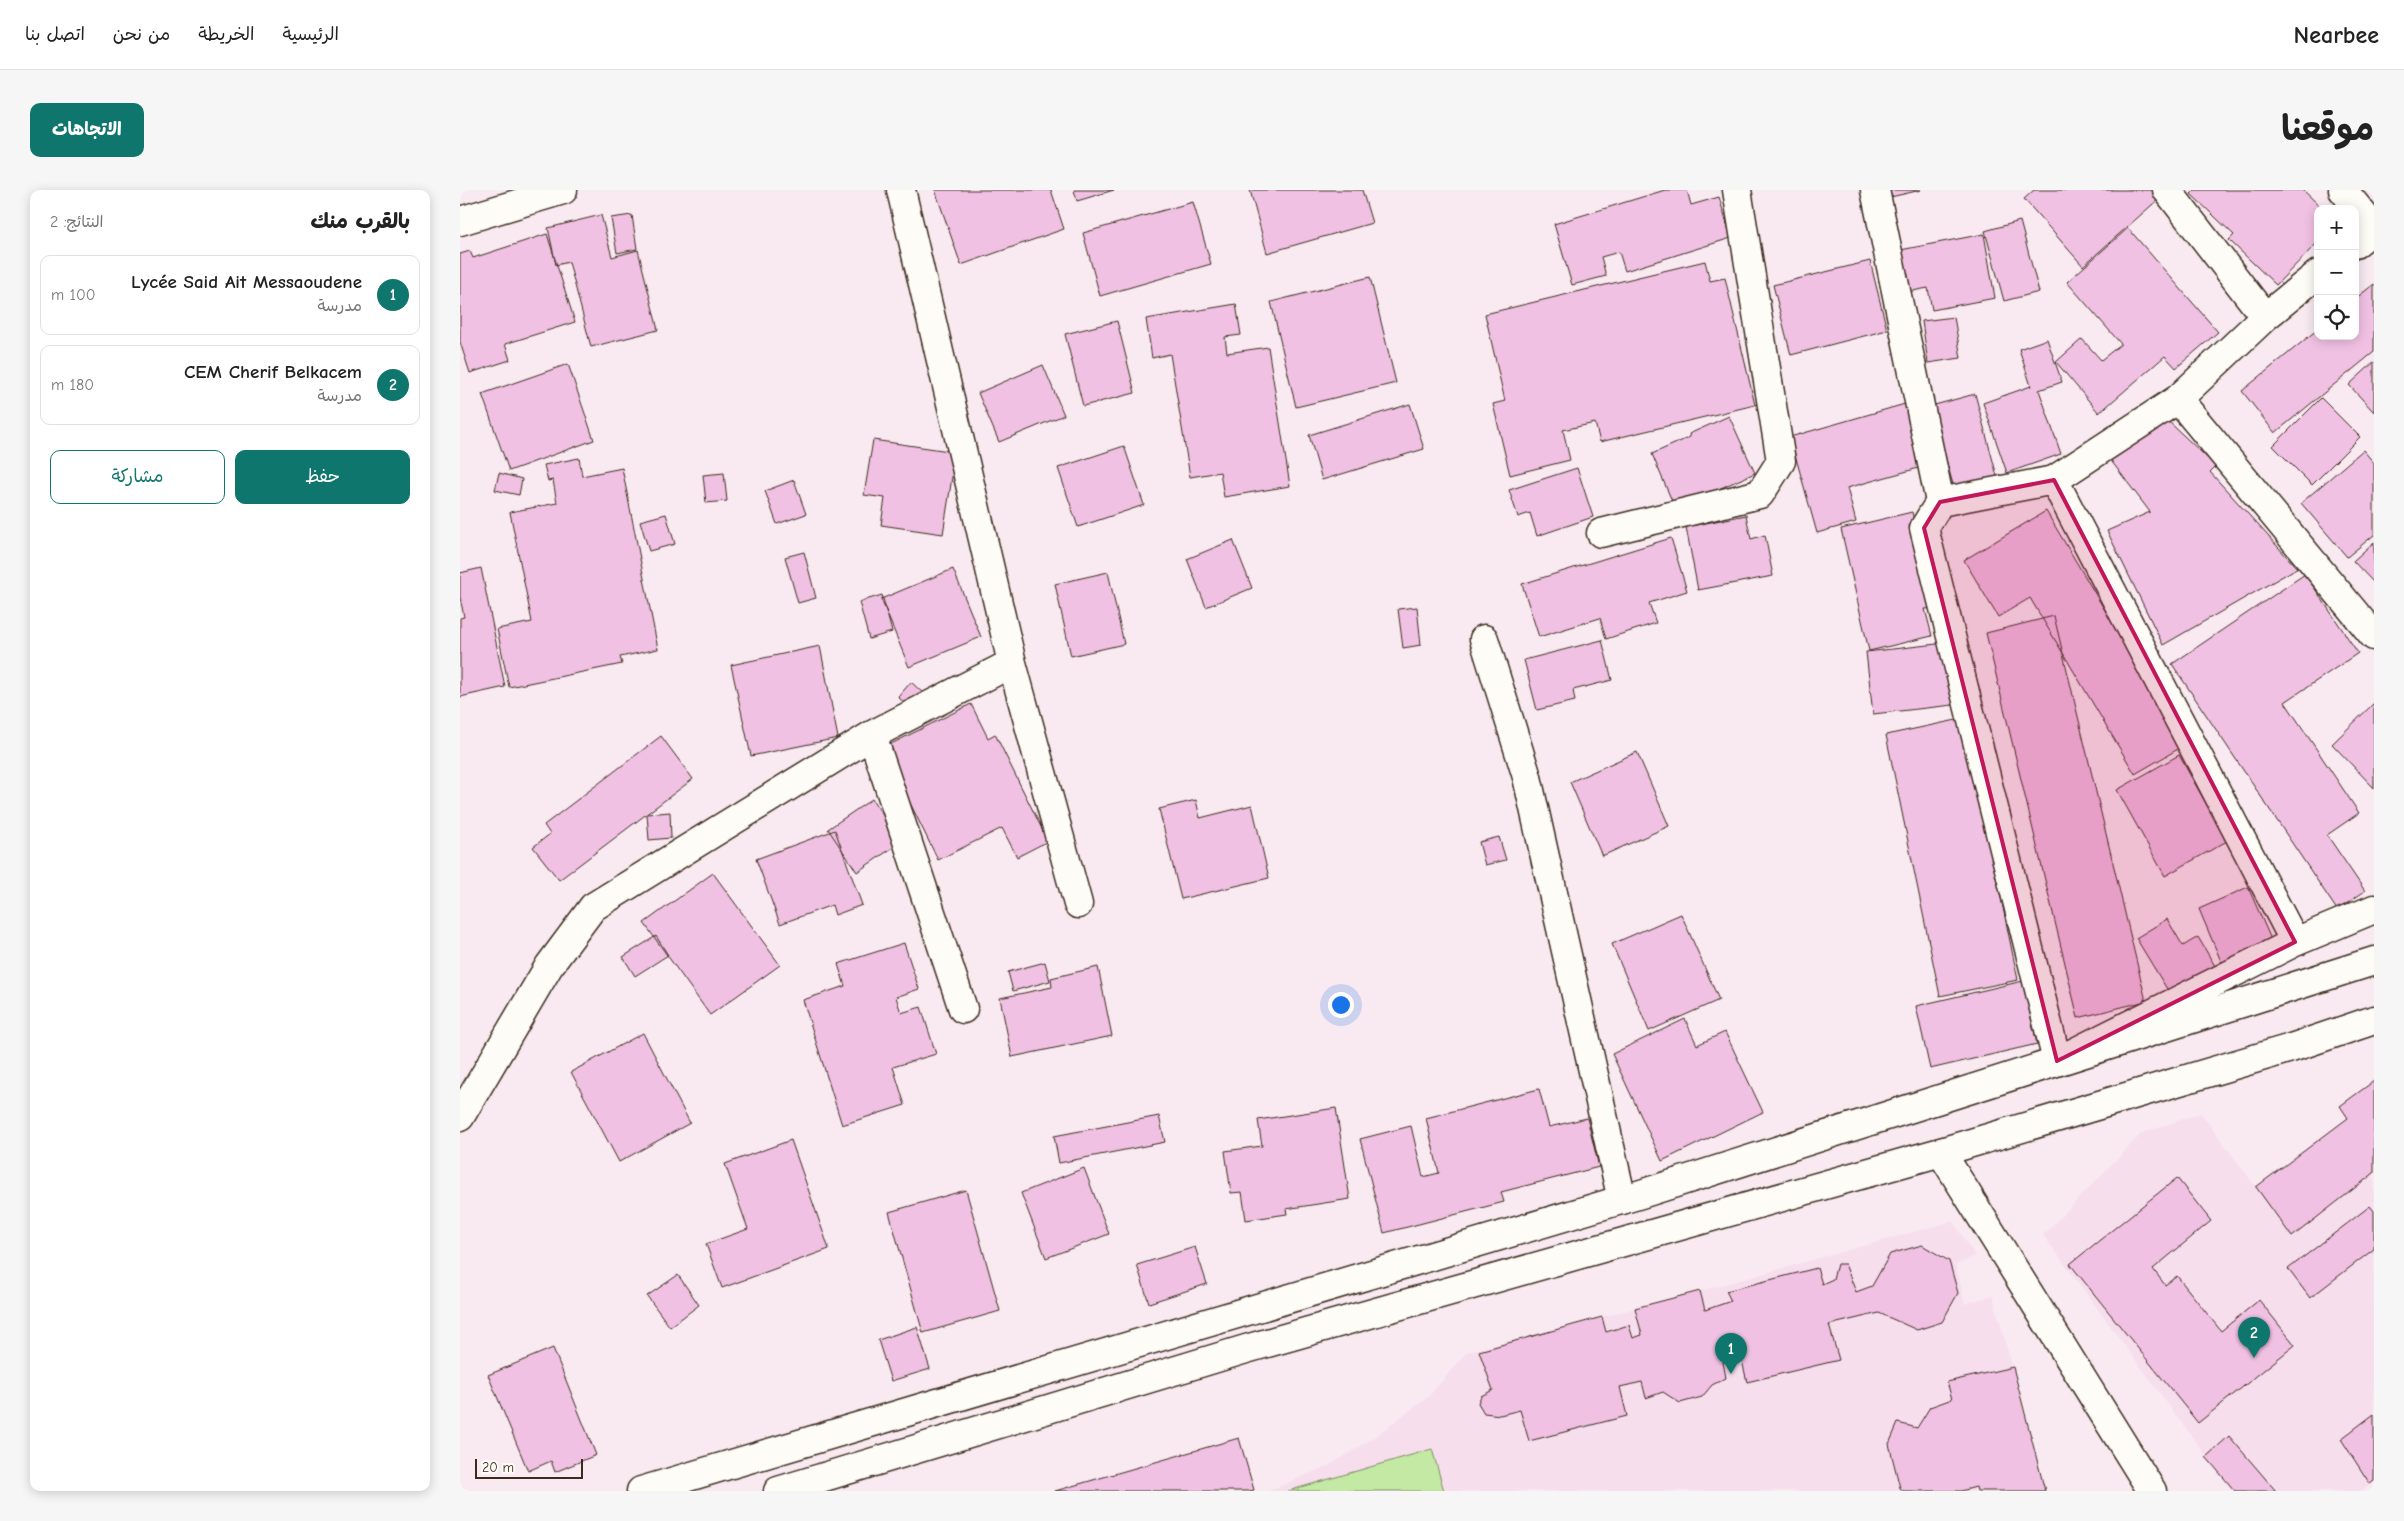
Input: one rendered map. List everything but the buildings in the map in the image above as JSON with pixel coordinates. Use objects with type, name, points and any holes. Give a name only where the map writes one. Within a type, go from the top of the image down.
[{"type":"street","points":[[460,221],[563,190]]},
{"type":"street","points":[[901,190],[1012,663],[1078,904]]},
{"type":"street","points":[[1601,533],[1760,494],[1781,461],[1736,190]]},
{"type":"street","points":[[1875,190],[1940,502],[1924,528],[2056,1061]]},
{"type":"street","points":[[2167,190],[2265,317]]},
{"type":"street","points":[[2343,190],[2374,228],[2359,241]]},
{"type":"street","points":[[1940,502],[2054,480],[2178,399],[2265,317],[2314,277]]},
{"type":"street","points":[[2178,399],[2374,636]]},
{"type":"street","points":[[2054,480],[2295,942]]},
{"type":"street","points":[[1484,640],[1527,777],[1622,1200]]},
{"type":"street","points":[[460,1117],[549,966],[593,907],[872,735],[1012,663]]},
{"type":"street","points":[[872,735],[964,1009]]},
{"type":"street","points":[[2056,1061],[2295,942],[2374,909]]},
{"type":"street","points":[[641,1491],[1622,1200],[2374,961]]},
{"type":"street","points":[[778,1491],[1246,1350],[1941,1152],[2291,1048],[2374,1020]]},
{"type":"street","points":[[1941,1152],[2152,1491]]},
{"type":"highlighted area","points":[[2054,480],[2295,942],[2057,1061],[1924,528],[1940,502]]},
{"type":"shaded area","points":[[2374,1081],[2374,1481],[2361,1491],[2232,1491],[2043,1235],[2142,1133],[2201,1113],[2256,1187],[2347,1118],[2340,1106]]},
{"type":"shaded area","points":[[1953,1221],[1975,1256],[1956,1265],[1965,1304],[1993,1295],[2045,1491],[1268,1491],[1330,1465],[1370,1440],[1428,1397],[1467,1352],[1700,1291]]},
{"type":"green space","points":[[1432,1449],[1444,1491],[1288,1491]]},
{"type":"place","name":"CEM Cherif Belkacem","points":[[2254,1358]]},
{"type":"place","name":"Lycée Said Ait Messaoudene","points":[[1731,1374]]}]
